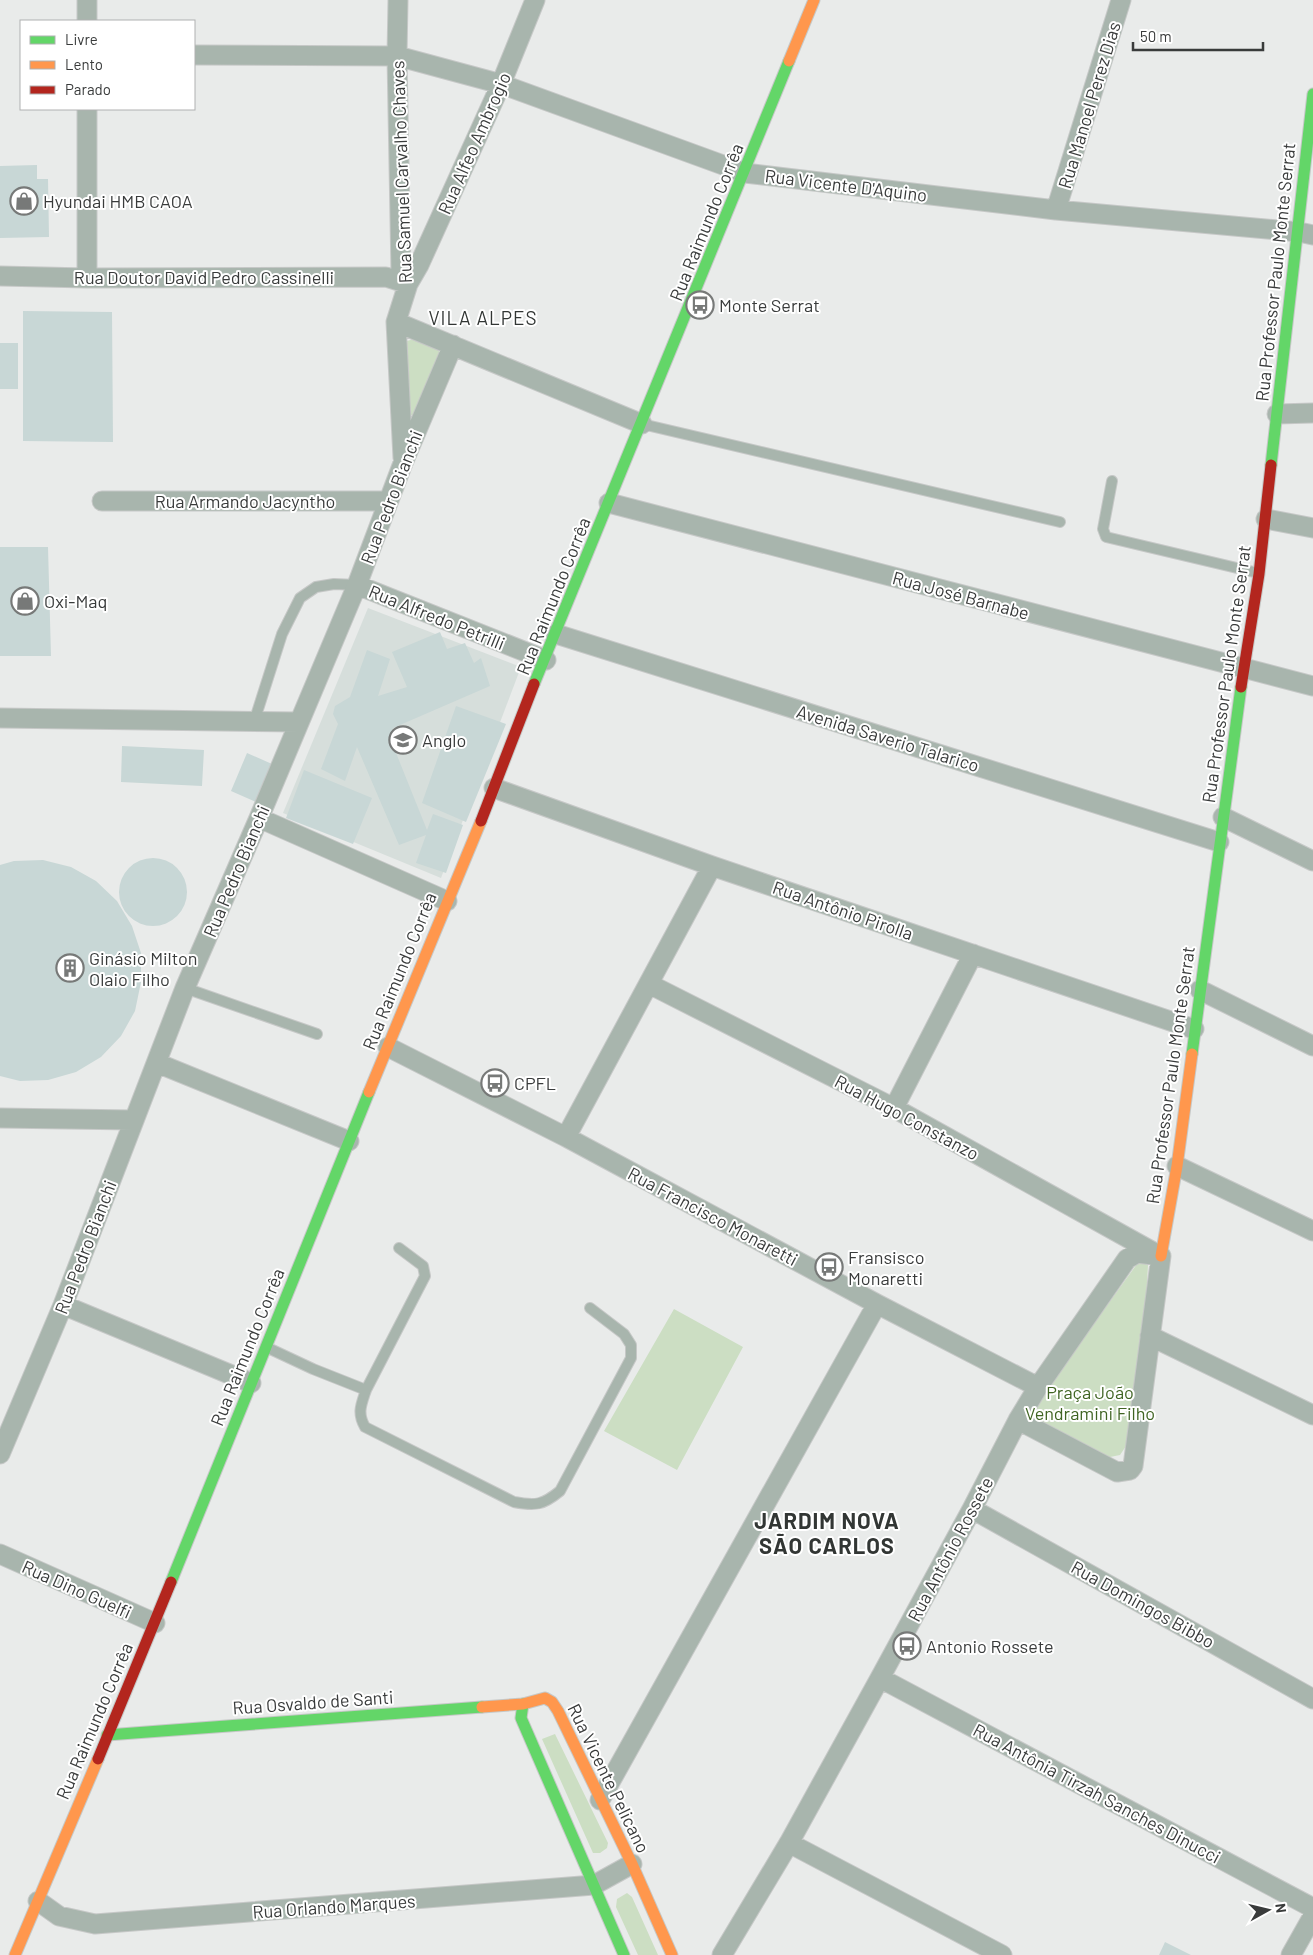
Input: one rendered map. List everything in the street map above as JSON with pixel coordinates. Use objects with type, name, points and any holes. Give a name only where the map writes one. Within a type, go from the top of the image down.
[{"type":"street","points":[[87,0],[87,20]]},
{"type":"street","name":"Rua Samuel Carvalho Chaves","points":[[398,0],[397,56],[401,272],[408,284],[396,322],[403,463]]},
{"type":"street","name":"Rua Alfeo Ambrogio","points":[[408,284],[419,265],[501,84],[535,0]]},
{"type":"street","name":"Rua Raimundo Corrêa","points":[[11,1950],[38,1901],[155,1624],[265,1347],[814,0]]},
{"type":"street","name":"Rua Manoel Perez Dias","points":[[1056,210],[1121,0]]},
{"type":"street","points":[[195,55],[397,56]]},
{"type":"street","name":"Rua Vicente D'Aquino","points":[[397,56],[501,84],[745,173],[1056,210],[1306,234]]},
{"type":"street","name":"Rua Professor Paulo Monte Serrat","points":[[1161,1256],[1177,1166],[1243,668],[1259,574],[1278,414],[1306,234],[1313,94]]},
{"type":"street","points":[[87,110],[87,278]]},
{"type":"street","name":"Rua Doutor David Pedro Cassinelli","points":[[0,276],[87,278],[386,277],[408,284]]},
{"type":"street","points":[[396,322],[642,424]]},
{"type":"street","name":"Rua Pedro Bianchi","points":[[0,1454],[64,1305],[133,1120],[185,988],[357,585],[387,501],[453,345]]},
{"type":"street","points":[[1278,414],[1313,413]]},
{"type":"street","name":"Rua Armando Jacyntho","points":[[102,501],[387,501]]},
{"type":"street","name":"Rua José Barnabe","points":[[610,504],[1313,686]]},
{"type":"street","points":[[1266,519],[1313,528]]},
{"type":"street","name":"Rua Alfredo Petrilli","points":[[357,585],[546,660]]},
{"type":"street","name":"Avenida Saverio Talarico","points":[[556,634],[1219,842]]},
{"type":"street","points":[[0,718],[299,722]]},
{"type":"street","name":"Rua Antônio Pirolla","points":[[494,788],[712,866],[1194,1029]]},
{"type":"street","points":[[1223,817],[1313,860]]},
{"type":"street","points":[[259,818],[447,901]]},
{"type":"street","points":[[566,1137],[712,866]]},
{"type":"street","points":[[894,1108],[973,954]]},
{"type":"street","name":"Rua Hugo Constanzo","points":[[649,984],[894,1108],[1161,1256]]},
{"type":"street","points":[[1200,990],[1313,1046]]},
{"type":"street","name":"Rua Francisco Monaretti","points":[[388,1047],[566,1137],[877,1304],[1038,1387]]},
{"type":"street","points":[[157,1063],[349,1141]]},
{"type":"street","points":[[0,1118],[133,1120]]},
{"type":"street","points":[[1177,1166],[1313,1232]]},
{"type":"street","name":"Rua Antônio Rossete","points":[[722,1955],[789,1843],[972,1509],[1018,1420],[1038,1387],[1127,1259],[1137,1253],[1161,1256]]},
{"type":"street","points":[[1018,1420],[1117,1472],[1130,1470],[1133,1466],[1161,1256]]},
{"type":"street","points":[[600,1800],[877,1304]]},
{"type":"street","points":[[64,1305],[251,1383]]},
{"type":"street","points":[[1150,1336],[1313,1415]]},
{"type":"street","name":"Rua Domingos Bibbo","points":[[972,1509],[1313,1699]]},
{"type":"street","name":"Rua Dino Guelfi","points":[[0,1554],[155,1624]]},
{"type":"street","name":"Rua Antônia Tirzah Sanches Dinucci","points":[[880,1678],[1313,1908]]},
{"type":"street","name":"Rua Vicente Pelicano","points":[[523,1704],[545,1698],[552,1702],[558,1711],[632,1864],[672,1955]]},
{"type":"street","points":[[523,1704],[521,1718],[624,1955]]},
{"type":"street","name":"Rua Osvaldo de Santi","points":[[107,1735],[523,1704]]},
{"type":"street","points":[[789,1843],[1002,1955]]},
{"type":"street","name":"Rua Orlando Marques","points":[[38,1901],[59,1916],[94,1924],[594,1885],[632,1864]]},
{"type":"street","points":[[1291,1955],[1313,1916]]},
{"type":"lane","points":[[642,424],[1060,522]]},
{"type":"lane","points":[[1112,481],[1103,529],[1106,537],[1259,574]]},
{"type":"lane","points":[[254,722],[282,634],[300,598],[316,587],[357,585]]},
{"type":"lane","points":[[185,988],[317,1034]]},
{"type":"lane","points":[[399,1248],[423,1266],[424,1276],[366,1390],[360,1409],[360,1418],[365,1426],[514,1502],[531,1505],[546,1502],[560,1491],[631,1358],[630,1345],[624,1334],[590,1308]]},
{"type":"lane","points":[[265,1347],[366,1390]]},
{"type":"shaded area","name":"Anglo","points":[[368,608],[521,667],[441,878],[283,813]]},
{"type":"green space","points":[[414,339],[439,348],[440,355],[413,415],[407,416],[406,345],[407,341]]},
{"type":"green space","name":"Praça João Vendramini Filho","points":[[1141,1262],[1148,1265],[1145,1317],[1128,1443],[1120,1455],[1105,1458],[1034,1420],[1034,1410],[1038,1401],[1137,1264]]},
{"type":"green space","points":[[674,1309],[743,1347],[677,1470],[604,1431]]},
{"type":"green space","points":[[555,1734],[608,1843],[607,1848],[600,1853],[593,1853],[542,1739]]},
{"type":"green space","points":[[627,1893],[632,1897],[658,1955],[638,1955],[616,1907],[617,1899]]},
{"type":"building","name":"Hyundai HMB CAOA","points":[[37,165],[37,179],[48,179],[49,237],[0,238],[0,166]]},
{"type":"building","points":[[23,311],[112,312],[113,442],[23,441]]},
{"type":"building","points":[[0,343],[18,343],[18,389],[0,389]]},
{"type":"building","name":"Oxi-Maq","points":[[0,547],[48,547],[51,656],[0,656]]},
{"type":"building","points":[[440,632],[447,649],[465,643],[474,663],[481,658],[490,686],[393,728],[390,738],[427,830],[433,814],[463,825],[446,873],[416,863],[426,835],[399,845],[357,747],[345,781],[321,769],[338,724],[333,714],[335,706],[350,697],[367,650],[390,659],[378,696],[407,687],[392,652]]},
{"type":"building","points":[[456,706],[506,724],[466,822],[422,803]]},
{"type":"building","points":[[122,746],[204,750],[202,786],[121,782]]},
{"type":"building","points":[[247,753],[272,764],[256,802],[231,791]]},
{"type":"building","points":[[304,770],[372,798],[353,844],[286,818]]},
{"type":"building","points":[[153,858],[166,861],[177,868],[184,879],[187,892],[184,905],[177,916],[166,923],[153,926],[140,923],[129,916],[122,905],[119,892],[122,879],[129,868],[140,861]]},
{"type":"building","name":"Ginásio Milton Olaio Filho","points":[[43,860],[71,867],[96,881],[117,901],[132,926],[141,953],[141,982],[135,1011],[121,1036],[101,1057],[76,1072],[48,1080],[20,1081],[0,1076],[0,865],[14,861]]},
{"type":"building","points":[[1165,1942],[1191,1955],[1159,1955]]},
{"type":"traffic: fast","points":[[534,684],[789,61]]},
{"type":"traffic: fast","points":[[1271,465],[1313,94]]},
{"type":"traffic: fast","points":[[1192,1054],[1241,687]]},
{"type":"traffic: fast","points":[[171,1582],[369,1092]]},
{"type":"traffic: fast","points":[[523,1704],[521,1718],[624,1955]]},
{"type":"traffic: fast","points":[[107,1735],[482,1707]]},
{"type":"traffic: slow","points":[[789,61],[814,0]]},
{"type":"traffic: slow","points":[[369,1092],[481,821]]},
{"type":"traffic: slow","points":[[1161,1256],[1177,1166],[1192,1054]]},
{"type":"traffic: slow","points":[[482,1707],[523,1704],[545,1698],[552,1702],[632,1864],[672,1955]]},
{"type":"traffic: slow","points":[[15,1955],[98,1759]]},
{"type":"traffic: jam","points":[[1241,687],[1259,574],[1271,465]]},
{"type":"traffic: jam","points":[[481,821],[534,684]]},
{"type":"traffic: jam","points":[[98,1759],[171,1582]]},
{"type":"place","name":"Hyundai HMB CAOA","points":[[24,201]]},
{"type":"place","name":"Monte Serrat","points":[[700,305]]},
{"type":"place","name":"Oxi-Maq","points":[[25,601]]},
{"type":"place","name":"Anglo","points":[[403,740]]},
{"type":"place","name":"Ginásio Milton Olaio Filho","points":[[70,968]]},
{"type":"place","name":"CPFL","points":[[495,1083]]},
{"type":"place","name":"Fransisco Monaretti","points":[[829,1267]]},
{"type":"place","name":"Antonio Rossete","points":[[907,1646]]},
{"type":"district","name":"VILA ALPES","points":[[483,317]]},
{"type":"district","name":"JARDIM NOVA SÃO CARLOS","points":[[827,1532]]}]
